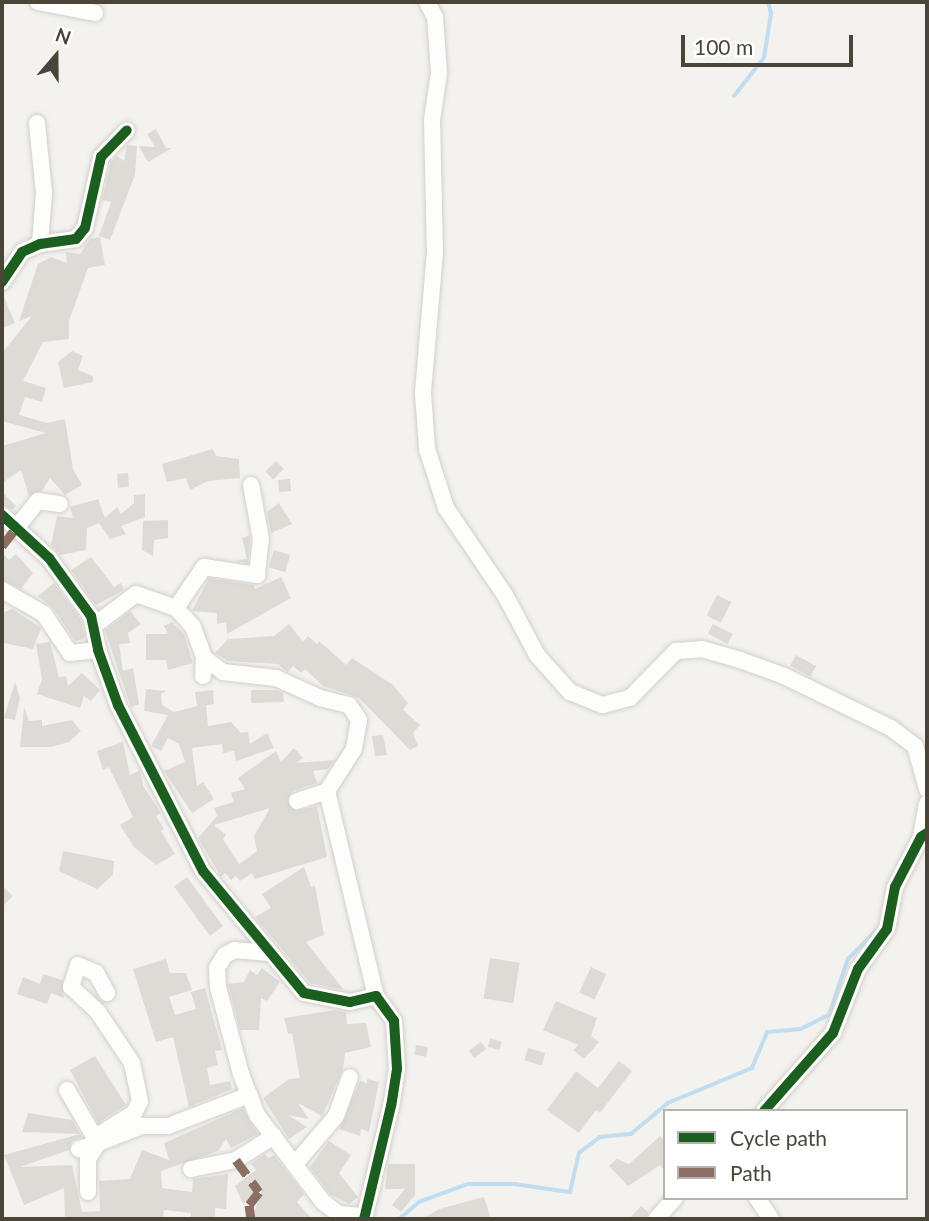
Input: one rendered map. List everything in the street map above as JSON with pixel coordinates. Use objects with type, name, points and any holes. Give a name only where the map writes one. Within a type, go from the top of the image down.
[{"type":"street","points":[[38,2],[95,13]]},
{"type":"street","points":[[427,2],[435,17],[439,73],[432,120],[435,252],[424,381],[427,449],[446,508],[505,595],[537,655],[570,692],[603,705],[630,698],[676,651],[702,649],[740,660],[782,675],[891,728],[915,746],[927,789]]},
{"type":"street","points":[[37,123],[44,193],[40,244]]},
{"type":"street","points":[[2,282],[22,252],[40,244],[76,239],[85,228],[101,157],[127,130]]},
{"type":"street","points":[[176,608],[204,567],[257,575],[261,539],[251,485]]},
{"type":"street","points":[[16,528],[38,501],[60,504]]},
{"type":"street","points":[[2,515],[50,558],[95,625],[97,650],[142,756],[204,871],[268,953],[304,993],[350,1002],[376,996]]},
{"type":"street","points":[[2,590],[44,614],[70,653],[97,650]]},
{"type":"street","points":[[95,625],[136,594],[176,608],[193,627],[204,658],[203,676]]},
{"type":"street","points":[[204,658],[223,672],[276,678],[320,698],[349,705],[359,720],[354,749],[327,791],[297,801]]},
{"type":"street","points":[[268,953],[235,950],[225,955],[217,968],[218,987],[249,1095],[274,1136],[323,1202],[339,1214],[363,1217],[397,1069],[394,1021],[376,996],[327,791]]},
{"type":"street","points":[[766,1109],[833,1033],[858,969],[887,929],[895,887],[924,835],[927,804]]},
{"type":"street","points":[[79,1149],[134,1113],[140,1101],[132,1063],[98,1012],[71,987],[78,965],[96,973],[107,993]]},
{"type":"street","points":[[295,1164],[336,1116],[350,1077]]},
{"type":"street","points":[[67,1090],[96,1140]]},
{"type":"street","points":[[96,1140],[142,1126],[168,1126],[249,1095]]},
{"type":"street","points":[[191,1169],[236,1160],[274,1136]]},
{"type":"street","points":[[88,1192],[88,1159],[96,1140]]},
{"type":"street","points":[[656,1219],[673,1200]]},
{"type":"street","points":[[758,1200],[771,1219]]},
{"type":"building","points":[[156,129],[166,148],[172,148],[148,162],[139,146],[155,147],[147,134]]},
{"type":"building","points":[[127,145],[137,146],[135,175],[110,240],[99,236],[111,202],[102,200],[111,162],[117,156],[124,161]]},
{"type":"building","points":[[100,237],[105,265],[88,268],[69,321],[69,339],[43,342],[23,381],[46,388],[42,402],[25,397],[19,415],[47,423],[65,419],[73,469],[82,485],[65,495],[50,478],[42,491],[29,496],[21,470],[2,483],[2,446],[46,433],[2,421],[2,353],[32,316],[19,321],[38,264],[51,257],[67,263],[66,252],[80,254],[90,239]]},
{"type":"building","points":[[2,292],[15,323],[2,328]]},
{"type":"building","points":[[72,351],[83,356],[78,370],[93,376],[93,382],[64,388],[58,362]]},
{"type":"building","points":[[213,449],[216,456],[239,459],[240,478],[208,481],[190,490],[186,478],[167,482],[162,464]]},
{"type":"building","points":[[276,461],[284,469],[273,479],[265,472]]},
{"type":"building","points":[[128,473],[129,487],[118,488],[117,474]]},
{"type":"building","points":[[290,479],[291,491],[279,492],[278,480]]},
{"type":"building","points":[[2,492],[16,506],[12,510],[2,505]]},
{"type":"building","points":[[145,494],[145,517],[121,526],[126,534],[110,539],[99,523],[87,528],[86,550],[60,555],[51,545],[57,516],[73,518],[70,507],[98,499],[105,518],[117,507],[121,514],[134,503],[134,495]]},
{"type":"building","points":[[279,503],[292,524],[271,533],[267,512]]},
{"type":"building","points":[[168,520],[168,538],[154,540],[153,556],[142,550],[143,521]]},
{"type":"building","points":[[250,535],[248,563],[235,561],[247,559],[242,538]]},
{"type":"building","points":[[274,550],[290,555],[285,572],[269,567]]},
{"type":"building","points":[[2,552],[9,560],[16,554],[33,573],[21,589],[2,580]]},
{"type":"building","points":[[91,557],[114,587],[121,583],[124,590],[96,605],[71,570]]},
{"type":"building","points":[[281,577],[291,598],[227,634],[226,622],[217,624],[217,613],[192,611],[209,578],[254,585],[255,589]]},
{"type":"building","points":[[54,583],[81,620],[85,637],[81,640],[75,641],[53,608],[38,596]]},
{"type":"building","points":[[717,595],[731,602],[721,623],[707,615]]},
{"type":"building","points":[[12,609],[41,628],[33,649],[4,643],[2,613]]},
{"type":"building","points":[[130,611],[141,624],[128,633],[130,643],[119,644],[123,671],[133,668],[139,704],[131,707],[105,631]]},
{"type":"building","points":[[172,622],[184,634],[193,663],[168,670],[166,660],[146,660],[146,634],[168,634],[164,626]]},
{"type":"building","points":[[289,624],[303,642],[308,636],[317,644],[319,641],[346,665],[352,658],[393,685],[408,703],[403,710],[420,725],[413,733],[418,746],[410,750],[359,698],[323,686],[305,669],[301,673],[293,666],[287,672],[278,664],[228,661],[215,653],[228,639],[274,636]]},
{"type":"building","points":[[713,624],[733,634],[728,644],[708,634]]},
{"type":"building","points":[[50,642],[59,677],[66,676],[68,686],[82,673],[100,690],[91,701],[84,696],[80,708],[37,694],[42,679],[36,644]]},
{"type":"building","points":[[796,655],[816,666],[810,677],[790,665]]},
{"type":"building","points":[[15,682],[20,698],[15,720],[4,718]]},
{"type":"building","points":[[146,689],[166,691],[161,694],[162,705],[174,712],[197,706],[195,692],[213,690],[214,704],[206,705],[208,726],[231,722],[241,733],[248,732],[250,744],[267,733],[274,748],[236,761],[234,751],[223,753],[222,744],[192,748],[197,786],[203,782],[214,799],[192,813],[164,771],[185,762],[179,744],[168,738],[161,751],[151,746],[168,715],[144,711]]},
{"type":"building","points":[[251,690],[276,690],[283,693],[284,702],[251,703]]},
{"type":"building","points":[[24,707],[29,721],[42,720],[42,726],[72,720],[81,731],[69,742],[51,747],[20,747]]},
{"type":"building","points":[[383,735],[387,755],[375,756],[372,736]]},
{"type":"building","points":[[123,742],[130,775],[140,770],[143,786],[161,813],[156,816],[164,829],[161,831],[175,854],[156,865],[134,847],[120,825],[133,817],[109,767],[103,770],[97,751]]},
{"type":"building","points":[[294,748],[303,758],[296,763],[335,760],[328,769],[313,771],[317,783],[293,791],[287,800],[296,811],[317,806],[327,857],[255,879],[252,873],[240,881],[236,876],[231,880],[225,873],[221,877],[198,838],[217,816],[214,808],[234,802],[231,793],[245,789],[238,778],[276,751],[281,762]],"holes":[[[270,808],[254,836],[257,851],[239,864],[223,839],[226,835],[214,825]]]},
{"type":"building","points":[[63,851],[114,861],[113,875],[97,889],[59,871]]},
{"type":"building","points":[[304,867],[311,887],[315,886],[324,935],[306,942],[344,990],[310,983],[255,917],[271,908],[262,894]]},
{"type":"building","points":[[187,877],[223,926],[210,936],[174,886]]},
{"type":"building","points":[[2,886],[13,896],[2,907]]},
{"type":"building","points":[[490,958],[520,963],[513,1003],[484,998]]},
{"type":"building","points":[[166,959],[170,973],[186,973],[192,990],[169,997],[175,1015],[196,1009],[191,992],[205,988],[222,1050],[215,1051],[218,1065],[207,1068],[210,1085],[230,1081],[232,1089],[189,1107],[173,1037],[156,1042],[133,969]]},
{"type":"building","points":[[591,967],[606,974],[595,1000],[579,992]]},
{"type":"building","points":[[262,968],[280,982],[267,1001],[261,998],[259,1030],[240,1030],[228,984],[244,982],[250,970],[257,975]]},
{"type":"building","points":[[43,974],[62,980],[64,998],[51,993],[47,1004],[17,994],[23,977],[40,984]]},
{"type":"building","points":[[556,1001],[597,1018],[591,1036],[599,1042],[584,1059],[573,1050],[578,1045],[543,1030]]},
{"type":"building","points":[[335,1010],[346,1012],[347,1024],[366,1023],[371,1047],[345,1053],[343,1069],[322,1116],[298,1103],[309,1119],[288,1115],[307,1127],[289,1139],[263,1098],[289,1079],[300,1078],[292,1033],[288,1034],[284,1018]]},
{"type":"building","points":[[490,1038],[502,1042],[499,1050],[488,1047]]},
{"type":"building","points":[[481,1042],[486,1049],[474,1058],[469,1051]]},
{"type":"building","points":[[416,1045],[428,1047],[426,1057],[414,1055]]},
{"type":"building","points":[[528,1048],[545,1053],[542,1065],[524,1060]]},
{"type":"building","points":[[95,1056],[126,1105],[98,1123],[70,1070]]},
{"type":"building","points":[[619,1061],[632,1071],[600,1113],[596,1110],[579,1133],[547,1110],[576,1071],[598,1088]]},
{"type":"building","points":[[367,1079],[379,1082],[369,1132],[361,1129],[360,1136],[339,1129],[360,1081],[367,1083]]},
{"type":"building","points":[[243,1108],[258,1134],[231,1148],[226,1139],[218,1151],[161,1171],[162,1188],[192,1192],[193,1179],[228,1174],[226,1209],[215,1208],[215,1218],[190,1219],[191,1213],[164,1210],[163,1219],[65,1219],[64,1188],[24,1205],[4,1155],[80,1134],[22,1132],[28,1113],[72,1120],[82,1137],[72,1141],[69,1150],[20,1167],[72,1165],[82,1212],[100,1211],[99,1181],[130,1179],[142,1150],[169,1160],[164,1143]]},
{"type":"building","points":[[660,1136],[663,1139],[663,1169],[660,1165],[628,1186],[609,1166],[617,1159],[629,1164]]},
{"type":"building","points":[[329,1141],[351,1155],[339,1173],[358,1197],[349,1204],[330,1194],[310,1167]]},
{"type":"building","points":[[265,1154],[268,1158],[274,1155],[304,1194],[297,1202],[312,1219],[257,1219],[254,1214],[263,1185],[243,1204],[235,1186],[256,1170],[251,1164]]},
{"type":"building","points":[[388,1164],[415,1164],[415,1195],[401,1212],[392,1205],[405,1189],[385,1189]]},
{"type":"building","points":[[484,1197],[491,1219],[422,1219],[439,1209]]},
{"type":"building","points":[[641,1206],[648,1212],[646,1219],[629,1219]]},
{"type":"waterway","points":[[734,96],[764,58],[771,14],[768,2]]},
{"type":"waterway","points":[[399,1219],[419,1202],[468,1184],[515,1184],[570,1192],[579,1153],[600,1137],[631,1134],[668,1103],[752,1068],[767,1032],[801,1029],[829,1015],[848,959],[879,928]]},
{"type":"marked path","points":[[2,546],[16,528]]},
{"type":"marked path","points":[[236,1160],[259,1192],[249,1205],[251,1219]]},
{"type":"cycle path","points":[[2,282],[22,252],[40,244],[76,239],[85,228],[101,157],[127,130]]},
{"type":"cycle path","points":[[2,515],[49,558],[91,616],[98,650],[118,705],[203,871],[304,993],[350,1002],[376,996],[394,1021],[397,1069],[364,1219]]},
{"type":"cycle path","points":[[766,1109],[833,1033],[858,969],[887,929],[895,887],[921,837],[927,833]]}]
